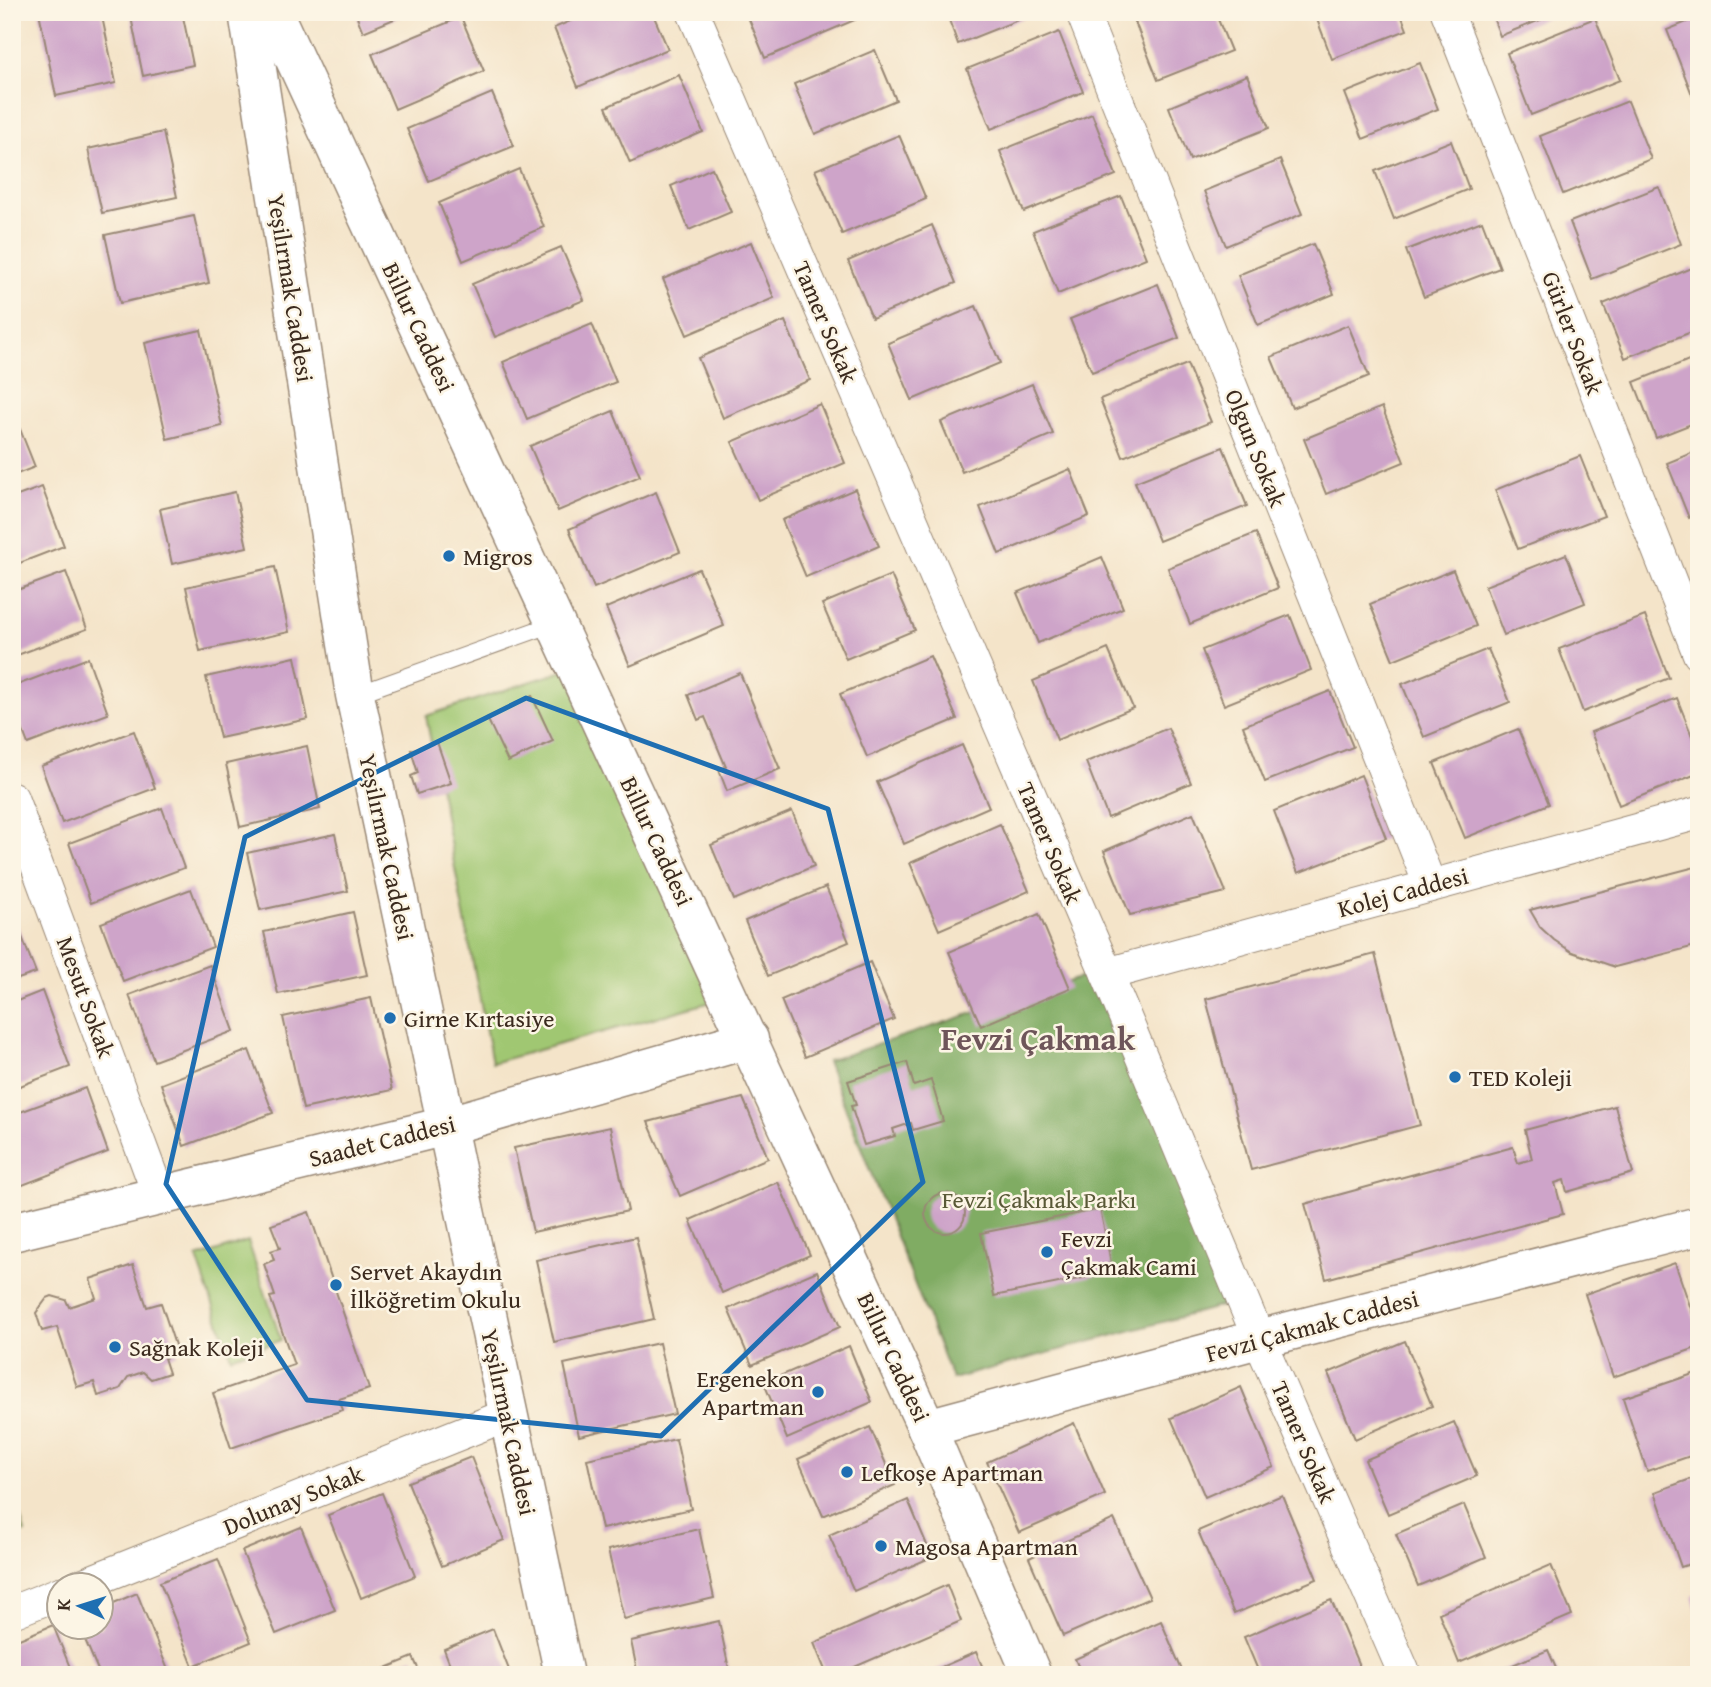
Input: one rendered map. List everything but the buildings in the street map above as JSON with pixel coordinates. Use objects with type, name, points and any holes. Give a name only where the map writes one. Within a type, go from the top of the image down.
[{"type":"street","name":"Yeşilırmak Caddesi","points":[[248,12],[355,695],[564,1675]]},
{"type":"street","name":"Billur Caddesi","points":[[273,12],[927,1429],[1032,1675]]},
{"type":"street","name":"Tamer Sokak","points":[[693,12],[1405,1675]]},
{"type":"street","name":"Olgun Sokak","points":[[1082,12],[1430,885]]},
{"type":"street","name":"Gürler Sokak","points":[[1447,12],[1699,654]]},
{"type":"street","name":"Mesut Sokak","points":[[12,798],[159,1196]]},
{"type":"street","name":"Kolej Caddesi","points":[[1107,974],[1699,813]]},
{"type":"street","name":"Saadet Caddesi","points":[[12,1231],[446,1126],[749,1039]]},
{"type":"street","name":"Fevzi Çakmak Caddesi","points":[[927,1429],[1259,1339],[1698,1229]]},
{"type":"street","name":"Dolunay Sokak","points":[[114,1572],[507,1415]]},
{"type":"street","points":[[12,1612],[46,1599]]},
{"type":"lane","points":[[355,695],[556,623]]},
{"type":"highlighted area","points":[[526,698],[828,809],[923,1182],[661,1436],[307,1400],[166,1184],[245,837]]},
{"type":"green space","points":[[581,665],[729,997],[492,1063],[426,716]]},
{"type":"green space","name":"Fevzi Çakmak Parkı","points":[[1104,970],[1240,1301],[952,1379],[827,1061]]},
{"type":"green space","points":[[248,1241],[281,1340],[231,1357],[197,1258]]},
{"type":"green space","points":[[12,1493],[25,1532],[12,1538]]},
{"type":"place","name":"Migros","points":[[449,556]]},
{"type":"place","name":"Girne Kırtasiye","points":[[390,1018]]},
{"type":"place","name":"TED Koleji","points":[[1455,1077]]},
{"type":"place","name":"Fevzi Çakmak Cami","points":[[1047,1252]]},
{"type":"place","name":"Servet Akaydın İlköğretim Okulu","points":[[336,1285]]},
{"type":"place","name":"Sağnak Koleji","points":[[115,1347]]},
{"type":"place","name":"Ergenekon Apartman","points":[[818,1392]]},
{"type":"place","name":"Lefkoşe Apartman","points":[[847,1472]]},
{"type":"place","name":"Magosa Apartman","points":[[881,1546]]},
{"type":"district","name":"Fevzi Çakmak","points":[[1038,1038]]}]
